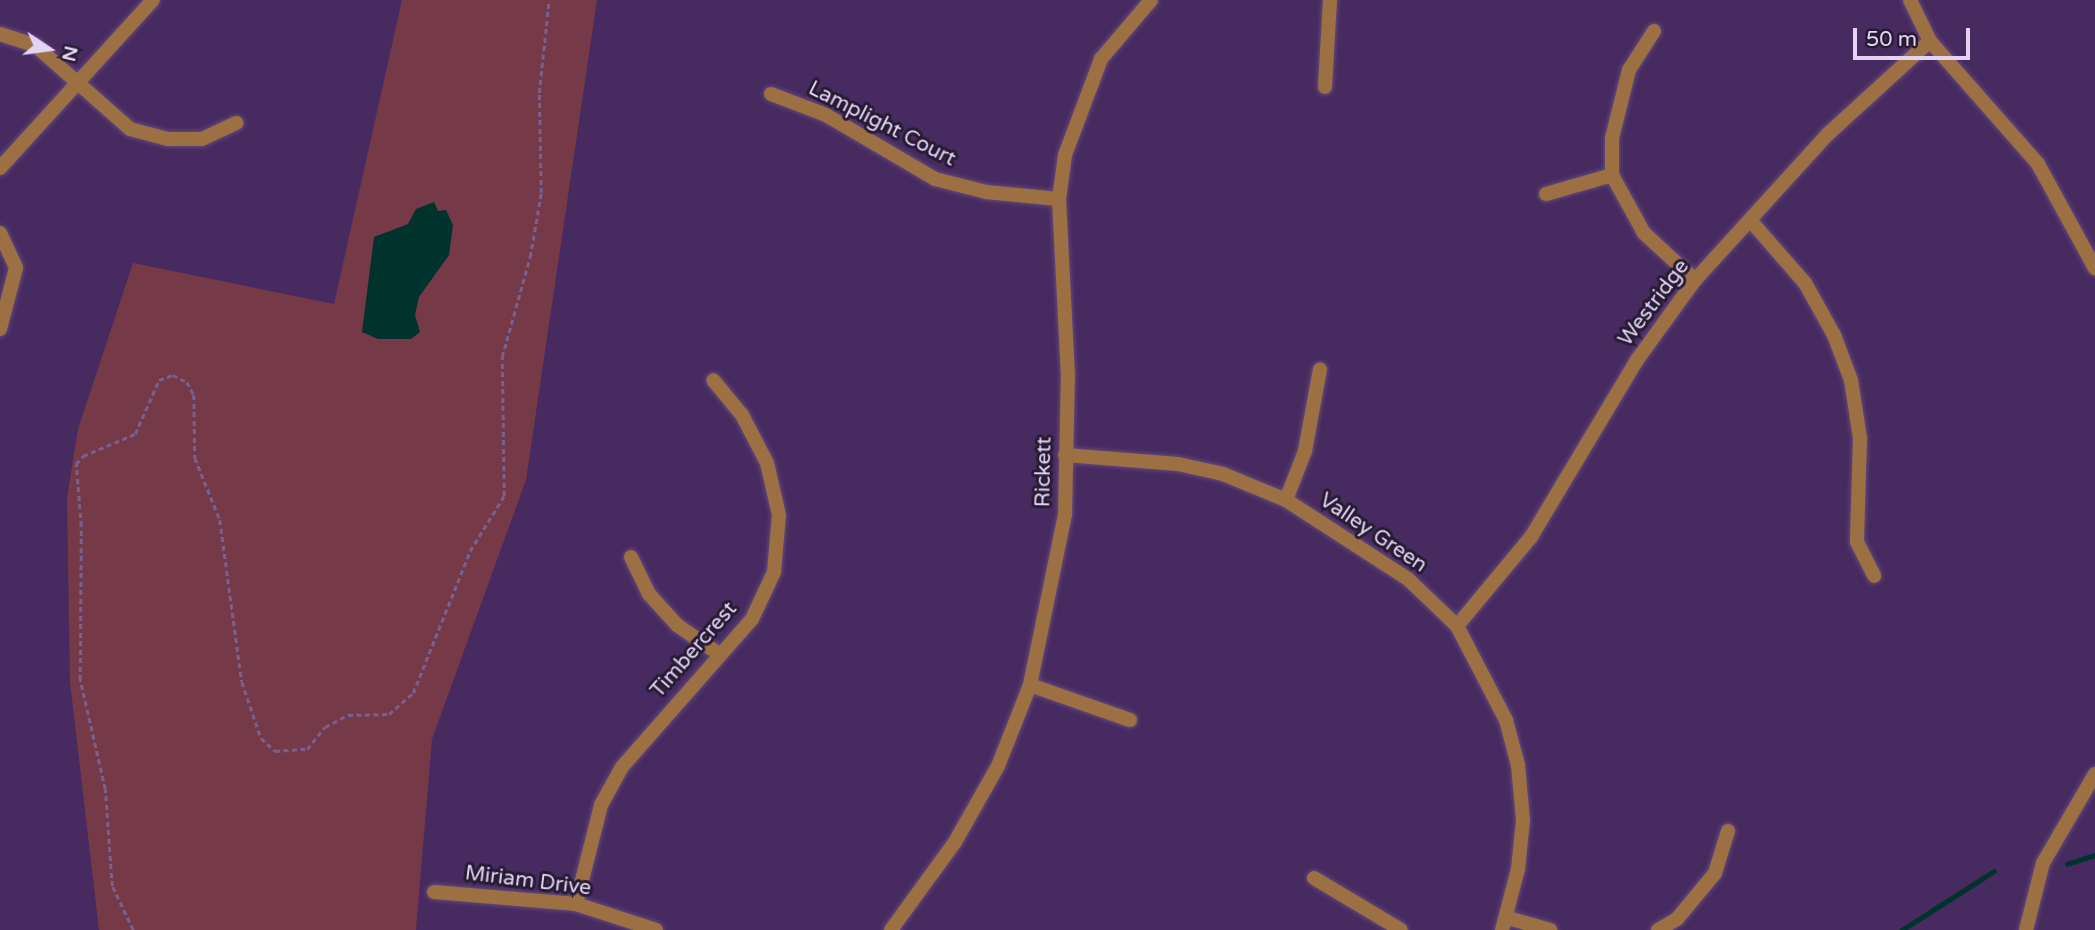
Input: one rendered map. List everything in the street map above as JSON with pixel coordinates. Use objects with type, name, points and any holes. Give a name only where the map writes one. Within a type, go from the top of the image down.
[{"type":"street","points":[[0,168],[153,0]]},
{"type":"street","name":"Rickett","points":[[891,930],[955,842],[998,766],[1030,685],[1065,515],[1068,377],[1059,199],[1076,116],[1101,59],[1151,0]]},
{"type":"street","points":[[1325,87],[1330,0]]},
{"type":"street","points":[[1910,0],[1930,41],[2038,164],[2095,268]]},
{"type":"street","points":[[1654,31],[1629,70],[1612,138],[1612,175],[1644,233],[1695,280]]},
{"type":"street","points":[[0,34],[36,46],[130,129],[168,139],[202,139],[236,123]]},
{"type":"street","name":"Westridge","points":[[1457,626],[1531,537],[1637,360],[1695,280],[1828,135],[1930,41]]},
{"type":"street","name":"Lamplight Court","points":[[771,94],[826,115],[935,179],[986,192],[1059,199]]},
{"type":"street","points":[[1546,194],[1612,175]]},
{"type":"street","points":[[1751,220],[1805,283],[1834,335],[1851,380],[1860,438],[1857,542],[1874,576]]},
{"type":"street","points":[[0,233],[16,268],[0,329]]},
{"type":"street","points":[[1286,500],[1305,451],[1320,369]]},
{"type":"street","name":"Timbercrest","points":[[576,904],[601,805],[622,767],[752,619],[774,572],[779,515],[768,463],[742,415],[713,380]]},
{"type":"street","name":"Valley Green","points":[[1065,455],[1178,464],[1223,474],[1286,500],[1408,579],[1457,626],[1506,720],[1518,765],[1523,820],[1505,924]]},
{"type":"street","points":[[631,557],[649,594],[677,625],[719,654]]},
{"type":"street","points":[[1030,685],[1130,720]]},
{"type":"street","points":[[2026,930],[2043,863],[2095,774]]},
{"type":"street","points":[[1658,930],[1678,919],[1708,883],[1728,831]]},
{"type":"street","points":[[1314,878],[1401,930]]},
{"type":"street","name":"Miriam Drive","points":[[434,892],[576,904],[656,930]]},
{"type":"street","points":[[1505,924],[1549,930]]},
{"type":"path","points":[[132,930],[112,886],[105,789],[80,680],[81,526],[76,464],[83,456],[135,433],[159,380],[173,375],[187,382],[194,395],[195,458],[220,520],[242,682],[261,738],[275,751],[307,748],[325,727],[348,715],[389,714],[413,693],[470,551],[504,496],[502,357],[530,257],[541,192],[539,93],[549,0]]},
{"type":"shaded area","points":[[402,0],[597,0],[526,480],[432,739],[416,930],[99,930],[70,682],[67,498],[78,429],[133,263],[334,304]]},
{"type":"shaded area","points":[[434,202],[438,211],[446,210],[453,225],[449,255],[419,297],[415,315],[420,332],[411,339],[378,339],[362,332],[374,237],[408,224],[416,209]]},
{"type":"waterway","points":[[2067,864],[2095,855]]},
{"type":"waterway","points":[[1902,930],[1994,871]]}]
